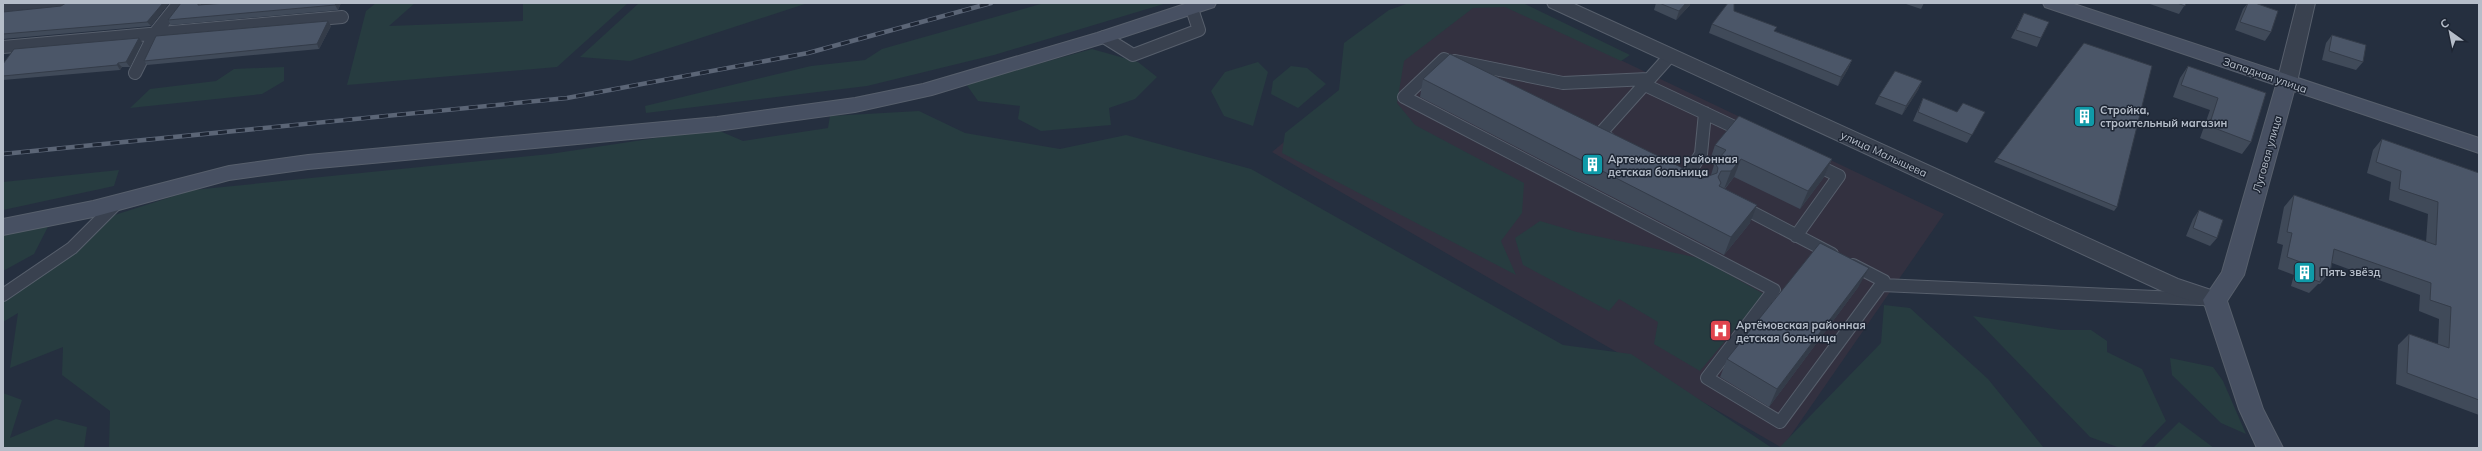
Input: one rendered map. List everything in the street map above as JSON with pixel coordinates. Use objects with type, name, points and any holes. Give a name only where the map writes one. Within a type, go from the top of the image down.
[{"type":"main road","name":"Западная улица","points":[[2052,3],[2479,146]]},
{"type":"main road","points":[[3,227],[118,202],[229,173],[308,162],[568,140],[717,124],[855,105],[925,90],[1104,37],[1199,6]]},
{"type":"main road","name":"Луговая улица","points":[[2215,300],[2233,275],[2287,82]]},
{"type":"main road","points":[[2215,300],[2251,409],[2270,448]]},
{"type":"street","name":"улица Малышева","points":[[1556,3],[2170,285],[2215,300]]},
{"type":"street","name":"Луговая улица","points":[[2287,82],[2306,3]]},
{"type":"lane","points":[[3,9],[64,3]]},
{"type":"lane","points":[[135,73],[155,33],[179,3]]},
{"type":"lane","points":[[3,47],[342,16]]},
{"type":"lane","points":[[1620,144],[1596,132],[1670,56]]},
{"type":"lane","points":[[1444,59],[1563,83],[1646,82],[1705,113],[1754,136]]},
{"type":"lane","points":[[1444,59],[1487,79]]},
{"type":"lane","points":[[1444,59],[1404,97],[1774,290],[1707,378],[1780,422],[1884,282],[1726,199]]},
{"type":"lane","points":[[1686,178],[1701,154],[1705,113]]},
{"type":"lane","points":[[1796,236],[1839,176],[1804,159]]},
{"type":"lane","points":[[1673,172],[1698,184]]},
{"type":"lane","points":[[3,295],[72,248],[118,202]]},
{"type":"lane","points":[[1882,285],[2215,300]]},
{"type":"shaded area","name":"Артёмовская районная детская больница","points":[[1451,3],[1501,3],[1944,214],[1782,448],[1272,152]]},
{"type":"green space","points":[[376,3],[415,3],[389,26],[523,21],[523,3],[628,3],[557,67],[347,85],[366,11]]},
{"type":"green space","points":[[639,3],[808,3],[630,61],[580,57]]},
{"type":"green space","points":[[1044,3],[1167,3],[994,55],[867,86],[646,113],[645,106],[811,66],[865,60],[882,49]]},
{"type":"green space","points":[[1409,3],[1523,3],[1630,55],[1621,61],[1505,7],[1473,8],[1404,61],[1397,103],[1415,125],[1524,183],[1522,213],[1501,241],[1516,275],[1282,153],[1285,133],[1339,90],[1344,43],[1389,10]]},
{"type":"green space","points":[[1092,49],[1138,62],[1157,77],[1135,99],[1109,108],[1111,125],[1041,131],[1018,119],[1020,106],[978,101],[966,84]]},
{"type":"green space","points":[[1258,62],[1268,72],[1253,126],[1224,116],[1211,91],[1225,72]]},
{"type":"green space","points":[[1291,66],[1307,68],[1326,84],[1298,108],[1271,94],[1273,81]]},
{"type":"green space","points":[[284,67],[284,81],[262,94],[130,108],[150,89],[216,81],[234,69]]},
{"type":"green space","points":[[919,111],[965,133],[1060,149],[1126,135],[1251,169],[1563,345],[1631,354],[1772,448],[109,448],[110,411],[62,375],[63,347],[10,368],[18,313],[3,322],[3,298],[99,220],[193,190],[550,154],[715,129],[743,141],[828,128],[830,116]]},
{"type":"green space","points":[[119,170],[114,186],[3,210],[3,182]]},
{"type":"green space","points":[[53,217],[34,254],[3,271],[3,226]]},
{"type":"green space","points":[[1540,221],[1577,232],[1699,258],[1764,294],[1700,371],[1654,344],[1658,322],[1619,299],[1609,311],[1523,265],[1515,238]]},
{"type":"green space","points":[[1884,305],[1910,308],[1988,379],[2044,448],[1779,448],[1881,343]]},
{"type":"green space","points":[[1973,316],[2061,330],[2091,330],[2107,341],[2107,352],[2142,369],[2166,421],[2140,448],[2120,448],[2090,437]]},
{"type":"green space","points":[[2170,358],[2213,367],[2223,381],[2246,434],[2221,423],[2172,375]]},
{"type":"green space","points":[[3,393],[22,400],[10,438],[56,419],[87,427],[84,448],[3,448]]},
{"type":"green space","points":[[2179,422],[2214,448],[2153,448]]},
{"type":"building","points":[[66,3],[163,3],[147,22],[3,34],[3,12],[61,6]]},
{"type":"building","points":[[181,3],[198,3],[198,5],[227,3],[337,3],[335,5],[168,20]]},
{"type":"building","points":[[1659,3],[1686,3],[1679,11]]},
{"type":"building","points":[[1728,3],[1734,3],[1734,11],[1777,27],[1774,31],[1852,60],[1841,77],[1712,24]]},
{"type":"building","points":[[2177,3],[2186,3],[2185,6]]},
{"type":"building","points":[[2248,3],[2255,3],[2278,11],[2271,32],[2240,22]]},
{"type":"building","points":[[2024,13],[2049,22],[2041,38],[2016,30]]},
{"type":"building","points":[[328,21],[317,44],[144,61],[156,36]]},
{"type":"building","points":[[2332,35],[2366,45],[2363,62],[2329,51]]},
{"type":"building","points":[[139,38],[126,62],[118,63],[117,65],[3,76],[3,64],[14,49]]},
{"type":"building","name":"Стройка, строительный магазин","points":[[2084,43],[2152,66],[2117,207],[1997,158]]},
{"type":"building","points":[[1450,54],[1703,178],[1717,173],[1718,168],[1715,163],[1726,150],[1715,145],[1739,116],[1832,159],[1808,191],[1741,159],[1731,171],[1721,171],[1718,177],[1721,183],[1719,186],[1757,205],[1731,237],[1423,79]]},
{"type":"building","points":[[2188,66],[2266,93],[2251,142],[2209,126],[2218,98],[2181,85]]},
{"type":"building","points":[[1895,71],[1922,81],[1906,106],[1879,96]]},
{"type":"building","points":[[1923,98],[1957,112],[1963,103],[1985,112],[1972,135],[1918,112]]},
{"type":"building","points":[[2382,139],[2479,173],[2479,400],[2407,373],[2409,334],[2449,348],[2451,307],[2430,300],[2431,283],[2334,249],[2330,273],[2322,270],[2320,282],[2301,275],[2303,263],[2287,257],[2292,233],[2287,232],[2294,195],[2436,245],[2438,202],[2399,189],[2401,171],[2376,162]]},
{"type":"building","points":[[2199,210],[2223,220],[2217,238],[2193,228]]},
{"type":"building","points":[[1820,243],[1869,268],[1777,389],[1727,359]]},
{"type":"railway","points":[[3,154],[567,98],[808,53],[991,3]]},
{"type":"place","name":"Стройка, строительный магазин","points":[[2084,116]]},
{"type":"place","name":"Артемовская районная детская больница","points":[[1592,165]]},
{"type":"place","name":"Пять звёзд","points":[[2304,272]]},
{"type":"place","name":"Артёмовская районная детская больница","points":[[1721,331]]}]
